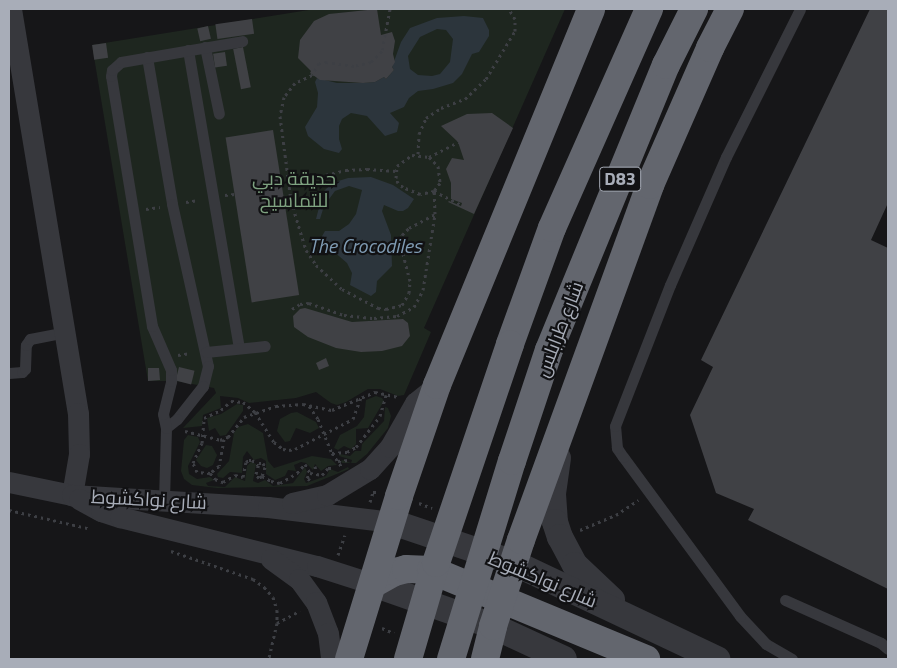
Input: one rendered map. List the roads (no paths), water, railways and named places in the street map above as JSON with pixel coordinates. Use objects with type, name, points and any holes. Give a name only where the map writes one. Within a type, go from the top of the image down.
[{"type":"highway","points":[[349,659],[436,384],[591,9]]},
{"type":"highway","name":"D83","points":[[403,647],[439,554],[510,344],[552,228],[649,9]]},
{"type":"highway","name":"شارع طرابلس","points":[[451,659],[512,461],[549,350],[666,65],[694,9]]},
{"type":"highway","points":[[484,659],[514,563],[650,185],[698,74],[730,9]]},
{"type":"highway","points":[[373,584],[395,572],[419,569],[443,574],[646,659]]},
{"type":"street","points":[[9,482],[72,495],[77,474],[80,433],[11,9]]},
{"type":"street","points":[[268,507],[314,499],[339,489],[350,472],[381,458],[416,403],[436,384]]},
{"type":"street","points":[[566,418],[553,494],[556,522],[560,537],[576,565],[587,578],[633,619]]},
{"type":"street","name":"شارع نواكشوط","points":[[72,495],[268,507],[364,517],[392,522],[514,563],[717,659]]},
{"type":"street","name":"شارع نواكشوط","points":[[72,495],[116,516],[256,550],[373,584],[493,626],[564,659]]},
{"type":"street","points":[[256,550],[288,569],[308,590],[323,617],[328,633],[331,659]]},
{"type":"lane","points":[[792,659],[766,644],[752,631],[617,448],[615,432],[618,416],[670,285],[726,157],[800,9]]},
{"type":"lane","points":[[164,500],[166,428],[163,414],[172,370],[167,356],[156,339],[152,326],[111,76],[116,65],[121,62],[242,41]]},
{"type":"lane","points":[[205,47],[219,114]]},
{"type":"lane","points":[[188,50],[239,348]]},
{"type":"lane","points":[[147,58],[172,204],[206,352],[208,372],[203,386],[177,419],[166,428]]},
{"type":"lane","points":[[9,373],[22,372],[25,369],[26,345],[30,340],[64,332]]},
{"type":"lane","points":[[206,352],[265,346]]},
{"type":"lane","points":[[785,600],[881,643],[888,649]]},
{"type":"water","points":[[464,16],[483,18],[489,30],[489,36],[479,52],[472,54],[462,74],[453,83],[418,91],[409,98],[404,107],[390,113],[399,123],[397,132],[385,136],[367,116],[351,113],[342,119],[339,126],[339,139],[342,149],[339,153],[324,149],[308,136],[305,127],[317,107],[318,93],[315,82],[317,78],[337,83],[375,82],[384,77],[386,79],[394,70],[392,67],[401,42],[410,28],[437,18]],"holes":[[[437,29],[446,30],[453,39],[450,62],[440,74],[432,76],[418,75],[410,69],[408,56],[420,37]]]},
{"type":"water","name":"The Crocodiles","points":[[371,177],[393,185],[414,199],[408,208],[403,211],[398,211],[384,205],[382,211],[391,235],[392,266],[377,281],[376,292],[371,296],[350,285],[352,273],[347,263],[325,244],[321,238],[325,231],[339,231],[349,224],[356,214],[362,190],[349,186],[335,191],[324,206],[320,219],[316,219],[323,192],[332,183],[348,178]]},
{"type":"park label","name":"حديقة دبي للتماسيح","points":[[294,189]]}]
